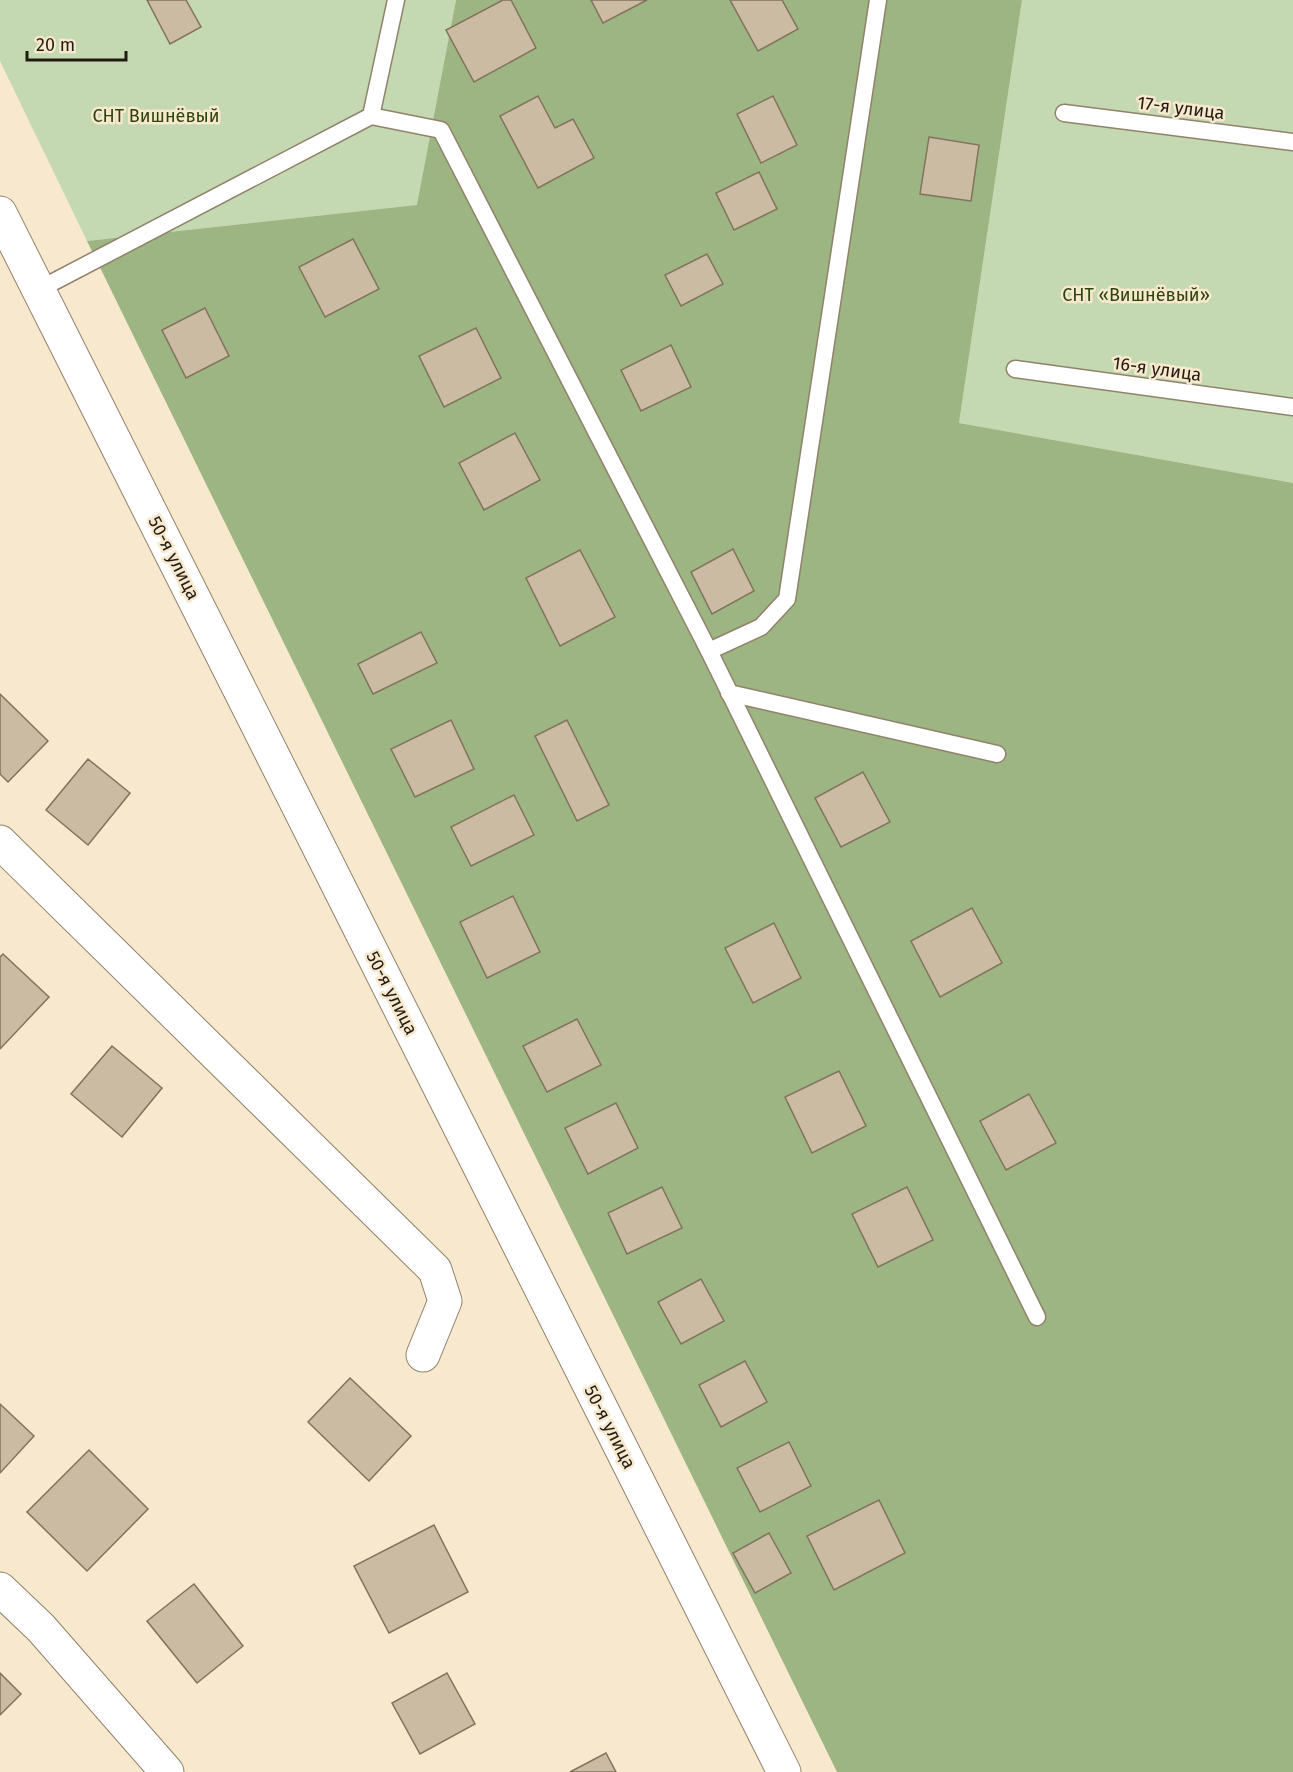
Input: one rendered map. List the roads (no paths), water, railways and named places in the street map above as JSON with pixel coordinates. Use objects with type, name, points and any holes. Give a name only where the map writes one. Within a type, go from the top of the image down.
[{"type":"street","name":"50-я улица","points":[[0,213],[784,1772]]},
{"type":"street","points":[[0,842],[435,1270],[445,1301],[423,1355]]},
{"type":"street","points":[[0,1589],[41,1628],[167,1772]]},
{"type":"lane","points":[[371,116],[396,0]]},
{"type":"lane","points":[[709,651],[761,627],[787,599],[878,0]]},
{"type":"lane","name":"17-я улица","points":[[1064,113],[1293,142]]},
{"type":"lane","points":[[38,290],[371,116],[441,129],[709,651],[1037,1317]]},
{"type":"lane","name":"16-я улица","points":[[1015,369],[1293,407]]},
{"type":"lane","points":[[729,693],[997,754]]},
{"type":"park label","name":"СНТ Вишнёвый","points":[[156,116]]},
{"type":"park label","name":"СНТ «Вишнёвый»","points":[[1136,295]]}]
